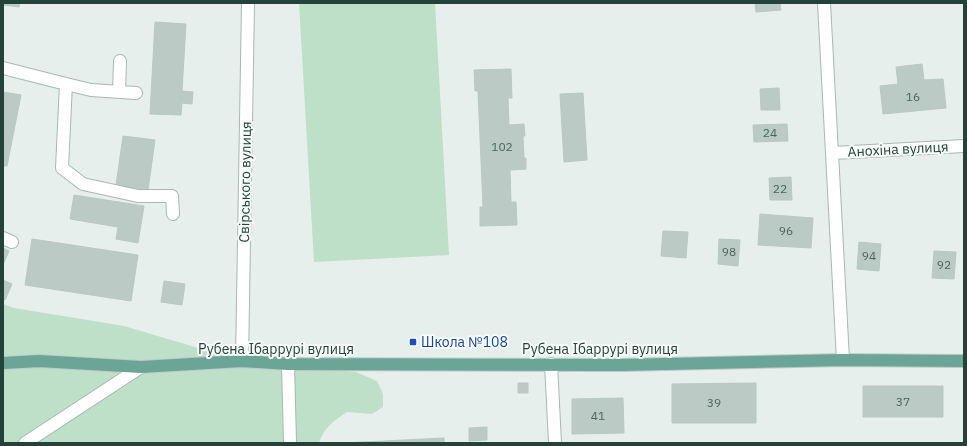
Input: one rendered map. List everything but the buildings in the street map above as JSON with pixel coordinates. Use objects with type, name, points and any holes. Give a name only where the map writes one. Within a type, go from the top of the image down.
[{"type":"main road","name":"Рубена Ібаррурі вулиця","points":[[3,363],[40,361],[140,367],[242,361],[288,364],[622,365],[843,360],[964,361]]},
{"type":"street","name":"Свірського вулиця","points":[[242,361],[248,3]]},
{"type":"street","points":[[824,3],[843,360]]},
{"type":"street","points":[[119,92],[120,61]]},
{"type":"street","points":[[3,68],[91,90],[136,93]]},
{"type":"street","points":[[66,84],[62,168],[82,184],[138,196],[172,196],[173,214]]},
{"type":"street","name":"Анохіна вулиця","points":[[832,152],[964,146]]},
{"type":"street","points":[[288,364],[290,443]]},
{"type":"street","points":[[551,364],[555,443]]},
{"type":"street","points":[[25,443],[140,367]]},
{"type":"green space","points":[[299,3],[435,3],[449,255],[314,262]]},
{"type":"green space","points":[[3,304],[14,308],[124,326],[242,361],[356,372],[377,381],[383,394],[383,407],[372,414],[347,412],[326,429],[319,443],[3,443]]},
{"type":"place","name":"Школа №108","points":[[413,342]]}]
